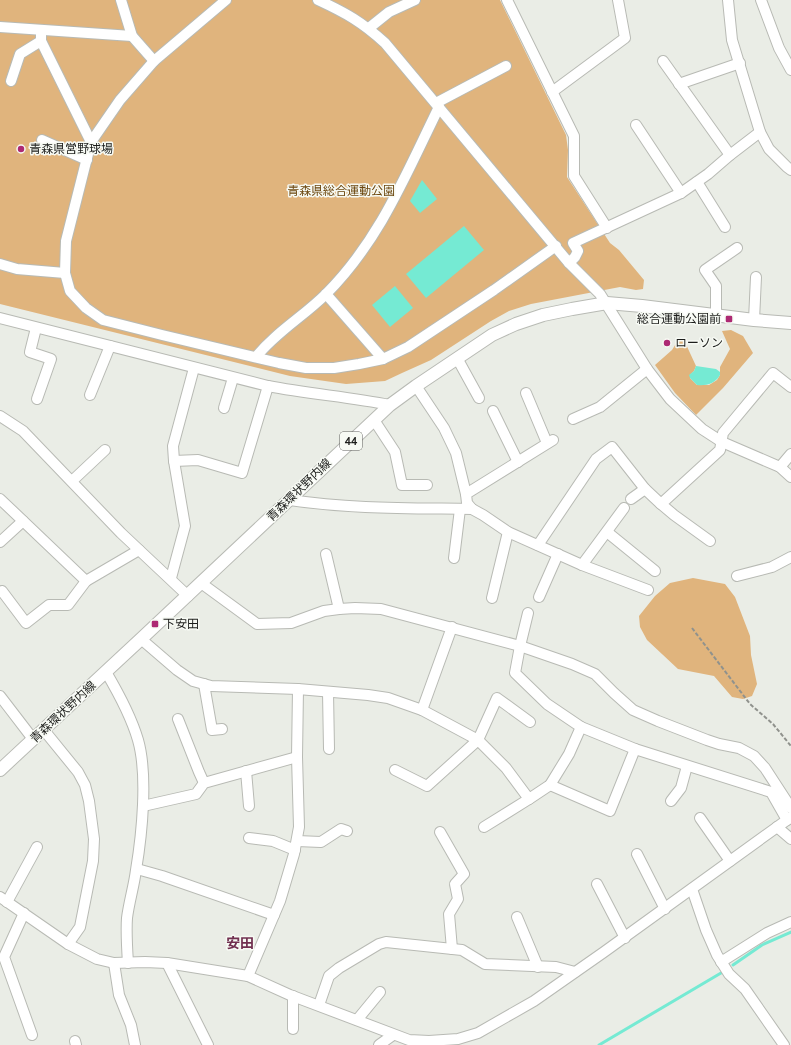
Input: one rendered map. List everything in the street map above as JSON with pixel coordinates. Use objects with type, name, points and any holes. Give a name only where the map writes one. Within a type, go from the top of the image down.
[{"type":"main road","name":"青森環状野内線","points":[[0,770],[43,729],[142,640],[390,405],[492,335],[516,324],[543,315],[606,303],[791,323]]},
{"type":"street","points":[[121,0],[132,36],[154,61]]},
{"type":"street","points":[[226,0],[154,61],[120,100],[91,142],[66,241],[65,273],[70,291],[86,308],[103,320],[306,368],[334,368],[383,359],[408,347],[494,290],[556,246]]},
{"type":"street","points":[[318,0],[352,16],[369,28],[385,43],[569,263],[600,294],[647,369],[670,399],[702,429],[722,442],[780,467],[791,477]]},
{"type":"street","points":[[369,28],[389,12],[415,0]]},
{"type":"street","points":[[507,0],[574,136],[574,176],[607,228]]},
{"type":"street","points":[[552,92],[625,38],[618,0]]},
{"type":"street","points":[[728,0],[732,40],[760,132],[769,149],[791,170]]},
{"type":"street","points":[[761,0],[779,48],[791,70]]},
{"type":"street","points":[[0,27],[132,36]]},
{"type":"street","points":[[41,30],[41,41],[91,142]]},
{"type":"street","points":[[12,80],[20,54],[41,41]]},
{"type":"street","points":[[663,61],[730,155]]},
{"type":"street","points":[[679,84],[740,63]]},
{"type":"street","points":[[256,357],[266,345],[326,294],[371,240],[394,201],[438,105],[506,66]]},
{"type":"street","points":[[636,124],[681,193]]},
{"type":"street","points":[[569,263],[578,251],[573,243],[681,193],[708,174],[760,132]]},
{"type":"street","points":[[42,140],[87,160]]},
{"type":"street","points":[[697,182],[725,227]]},
{"type":"street","points":[[716,314],[716,286],[705,270],[737,248]]},
{"type":"street","points":[[0,264],[17,269],[65,273]]},
{"type":"street","points":[[754,320],[756,277]]},
{"type":"street","points":[[326,294],[383,359]]},
{"type":"street","points":[[0,318],[268,386],[300,392],[354,398],[390,405]]},
{"type":"street","points":[[36,328],[30,352],[51,359],[37,399]]},
{"type":"street","points":[[90,394],[110,346]]},
{"type":"street","points":[[457,358],[478,398]]},
{"type":"street","points":[[171,578],[185,526],[172,446],[194,368]]},
{"type":"street","points":[[573,419],[600,406],[647,369]]},
{"type":"street","points":[[661,504],[720,450],[722,433],[773,373],[791,387]]},
{"type":"street","points":[[224,408],[233,378]]},
{"type":"street","points":[[174,461],[198,460],[242,473],[268,386]]},
{"type":"street","points":[[416,386],[444,428],[456,453],[467,504],[472,509],[508,532],[582,565],[648,590]]},
{"type":"street","points":[[466,494],[550,441],[526,393]]},
{"type":"street","points":[[493,411],[518,462]]},
{"type":"street","points":[[0,416],[23,431],[139,550],[171,578],[188,596]]},
{"type":"street","points":[[374,420],[395,452],[402,485],[427,485]]},
{"type":"street","points":[[538,545],[596,458],[612,447],[645,489],[674,516],[710,541]]},
{"type":"street","points":[[72,481],[106,450]]},
{"type":"street","points":[[780,467],[791,454]]},
{"type":"street","points":[[631,499],[645,489]]},
{"type":"street","points":[[0,498],[22,521],[86,580]]},
{"type":"street","points":[[290,500],[317,504],[364,507],[472,509]]},
{"type":"street","points":[[582,565],[624,508]]},
{"type":"street","points":[[454,558],[460,509]]},
{"type":"street","points":[[0,542],[22,521]]},
{"type":"street","points":[[492,598],[508,532]]},
{"type":"street","points":[[607,532],[655,571]]},
{"type":"street","points":[[2,590],[26,623],[49,605],[68,604],[86,580],[139,550]]},
{"type":"street","points":[[326,554],[340,609]]},
{"type":"street","points":[[539,597],[558,554]]},
{"type":"street","points":[[737,576],[772,567],[791,557]]},
{"type":"street","points":[[201,583],[257,624],[291,623],[324,611],[340,609],[381,609],[520,646],[595,674],[633,710],[707,740],[740,748],[754,756],[765,768],[791,808]]},
{"type":"street","points":[[37,847],[4,900],[68,944],[97,959],[114,963],[167,963],[248,976],[293,996],[409,1040],[428,1043],[460,1042],[534,1001],[665,909],[789,819],[771,792],[635,749],[581,727],[547,704],[516,673],[520,646],[528,613]]},
{"type":"street","points":[[422,710],[452,627]]},
{"type":"street","points":[[142,640],[193,682],[232,688],[298,690],[388,698],[422,710],[478,740],[506,768],[529,799]]},
{"type":"street","points":[[106,672],[130,718],[138,742],[143,771],[143,806],[137,869],[127,918],[128,963]]},
{"type":"street","points":[[204,684],[212,730],[222,729]]},
{"type":"street","points":[[248,976],[280,901],[296,845],[299,827],[297,757],[298,690]]},
{"type":"street","points":[[328,692],[329,749]]},
{"type":"street","points":[[0,696],[33,739]]},
{"type":"street","points":[[395,770],[426,786],[478,740],[497,698],[530,722]]},
{"type":"street","points":[[178,719],[204,783]]},
{"type":"street","points":[[484,827],[550,785],[569,754],[581,727]]},
{"type":"street","points":[[43,729],[78,772],[89,802],[94,839],[94,861],[80,927],[68,944]]},
{"type":"street","points":[[550,785],[610,811],[635,749]]},
{"type":"street","points":[[143,806],[196,794],[204,783],[297,757]]},
{"type":"street","points":[[671,801],[681,788],[687,766]]},
{"type":"street","points":[[246,771],[249,806]]},
{"type":"street","points":[[700,818],[730,861]]},
{"type":"street","points":[[777,827],[791,839]]},
{"type":"street","points":[[249,838],[296,845],[321,842],[341,829],[346,831]]},
{"type":"street","points":[[440,832],[464,874],[455,884],[458,899],[449,914],[452,949]]},
{"type":"street","points":[[637,854],[665,909]]},
{"type":"street","points":[[137,869],[162,876],[274,915]]},
{"type":"street","points":[[597,884],[624,938]]},
{"type":"street","points":[[692,889],[706,930],[721,962],[729,974],[745,989],[784,1045]]},
{"type":"street","points":[[24,913],[4,957],[32,1035]]},
{"type":"street","points":[[517,917],[538,967]]},
{"type":"street","points":[[721,962],[767,933],[791,922]]},
{"type":"street","points":[[319,1005],[329,976],[339,968],[379,944],[386,942],[462,950],[485,964],[556,968],[575,972]]},
{"type":"street","points":[[114,963],[119,995],[131,1025],[135,1045]]},
{"type":"street","points":[[167,963],[208,1045]]},
{"type":"street","points":[[357,1020],[380,992]]},
{"type":"street","points":[[293,996],[293,1029]]},
{"type":"street","points":[[379,1045],[393,1035]]},
{"type":"path","points":[[692,628],[750,704],[773,724],[791,746]]},
{"type":"green space","name":"青森県総合運動公園","points":[[0,0],[500,0],[566,135],[568,150],[567,177],[610,243],[619,250],[644,280],[643,289],[636,290],[620,287],[531,304],[509,311],[431,360],[385,381],[346,384],[290,376],[0,304]]},
{"type":"green space","points":[[731,330],[743,336],[753,353],[723,388],[696,415],[675,393],[655,365],[672,350],[679,339],[684,340],[696,366],[690,375],[690,378],[697,385],[709,385],[717,380],[720,375],[720,367],[730,349],[722,331]]},
{"type":"green space","points":[[693,578],[725,584],[735,597],[750,636],[751,655],[757,684],[752,696],[743,699],[732,697],[714,676],[678,669],[647,640],[640,627],[639,616],[655,596],[670,583]]},
{"type":"shaded area","points":[[422,180],[437,199],[420,213],[410,201]]},
{"type":"shaded area","points":[[464,226],[484,250],[426,298],[406,274]]},
{"type":"shaded area","points":[[395,286],[413,308],[390,327],[372,305]]},
{"type":"shaded area","points":[[696,366],[716,369],[720,372],[720,375],[710,384],[697,385],[689,375],[694,371]]},
{"type":"waterway","points":[[733,965],[762,945],[791,932]]},
{"type":"waterway","points":[[599,1045],[721,973]]},
{"type":"place","name":"青森県営野球場","points":[[21,149]]},
{"type":"place","name":"総合運動公園前","points":[[729,319]]},
{"type":"place","name":"ローソン","points":[[667,343]]},
{"type":"place","name":"下安田","points":[[155,624]]},
{"type":"district","name":"安田","points":[[240,943]]}]
